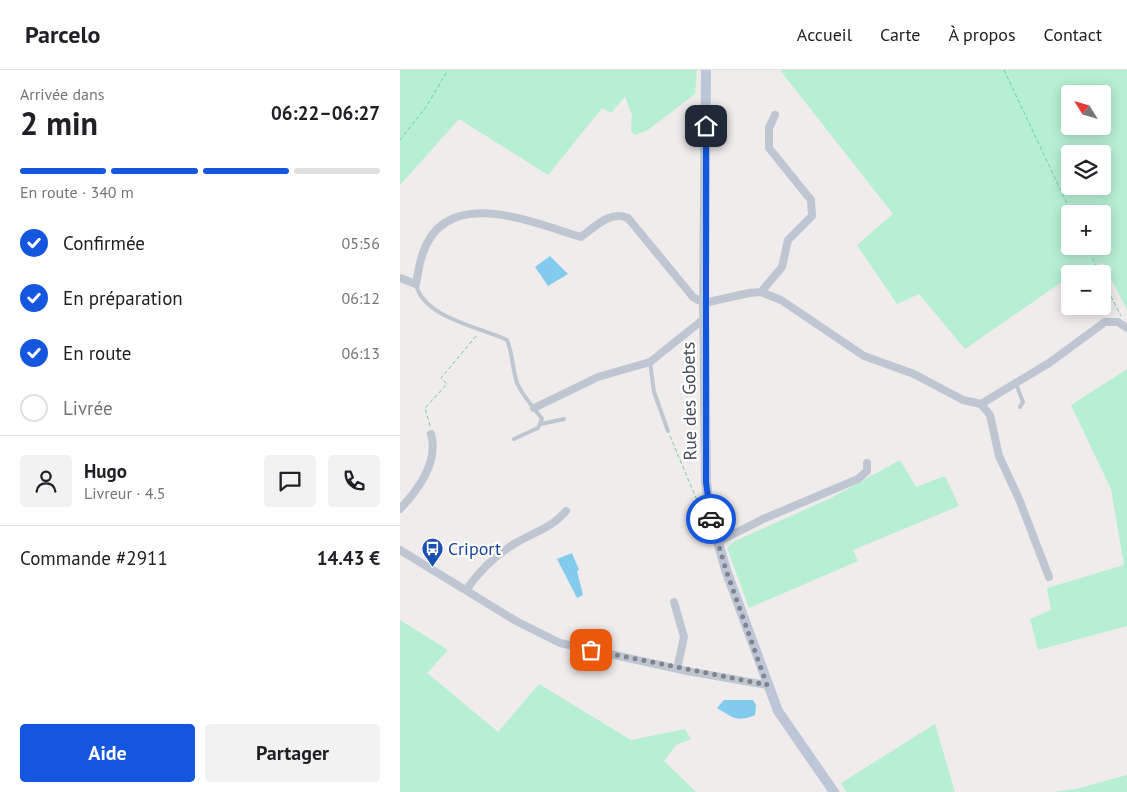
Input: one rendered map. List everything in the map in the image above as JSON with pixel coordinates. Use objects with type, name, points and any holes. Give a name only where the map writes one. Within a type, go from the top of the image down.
[{"type":"main road","name":"Rue des Gobets","points":[[706,70],[704,303],[706,482],[709,504],[718,542],[767,685],[778,711],[834,792]]},
{"type":"street","points":[[761,292],[782,267],[788,240],[812,216],[811,200],[769,148],[769,128],[775,115]]},
{"type":"street","points":[[400,278],[416,284],[423,252],[427,244],[432,236],[451,220],[481,212],[498,213],[581,237],[612,215],[621,215],[635,224],[693,297],[704,303],[761,292],[781,300],[864,356],[914,374],[964,400],[981,404],[990,414],[999,456],[1019,498],[1049,578]]},
{"type":"street","points":[[534,408],[598,377],[650,362],[700,322],[705,322]]},
{"type":"street","points":[[981,404],[1016,384],[1106,322],[1118,322],[1127,328]]},
{"type":"street","points":[[400,508],[414,494],[429,468],[435,447],[431,434]]},
{"type":"street","points":[[718,542],[763,519],[858,479],[867,471],[867,463]]},
{"type":"street","points":[[466,590],[493,560],[513,544],[557,522],[566,511]]},
{"type":"street","points":[[400,550],[523,625],[560,643],[677,669],[767,685]]},
{"type":"street","points":[[674,602],[684,636],[677,669]]},
{"type":"lane","points":[[416,284],[422,300],[430,306],[470,328],[507,340],[512,353],[513,368],[518,386],[542,419],[541,424]]},
{"type":"lane","points":[[650,362],[654,392],[668,431]]},
{"type":"lane","points":[[1016,384],[1023,402],[1020,407]]},
{"type":"lane","points":[[514,439],[538,428],[541,424],[564,419]]},
{"type":"path","points":[[400,140],[426,107],[448,70]]},
{"type":"path","points":[[1004,70],[1068,205]]},
{"type":"path","points":[[1111,296],[1123,319]]},
{"type":"path","points":[[431,434],[425,408],[446,384],[440,378],[481,331]]},
{"type":"path","points":[[668,431],[696,498],[709,504]]},
{"type":"green space","points":[[400,70],[697,70],[695,94],[648,130],[635,135],[631,131],[632,115],[625,97],[611,113],[602,108],[548,175],[459,119],[400,185]]},
{"type":"green space","points":[[780,70],[1127,70],[1127,310],[1111,279],[1111,265],[1104,265],[1103,263],[1099,265],[1061,265],[1061,283],[965,349],[919,294],[897,304],[857,245],[893,214]]},
{"type":"green space","points":[[1127,369],[1127,626],[1038,650],[1030,619],[1051,610],[1047,588],[1124,565],[1111,489],[1071,405]]},
{"type":"green space","points":[[900,460],[916,487],[945,476],[959,506],[853,550],[858,561],[749,608],[727,548],[735,541],[831,498]]},
{"type":"green space","points":[[400,620],[448,650],[427,673],[498,732],[539,684],[631,740],[685,729],[691,739],[676,745],[664,761],[696,792],[400,792]]},
{"type":"green space","points":[[935,724],[955,792],[846,792],[841,783]]},
{"type":"green space","points":[[1127,775],[1127,792],[1052,792],[1076,789]]},
{"type":"water","points":[[550,256],[568,274],[548,286],[535,267]]},
{"type":"water","points":[[572,553],[579,570],[577,571],[583,595],[577,598],[557,559]]},
{"type":"water","points":[[724,700],[753,700],[756,705],[755,715],[744,719],[735,718],[717,708]]},
{"type":"way so far","points":[[591,650],[687,671],[767,685],[726,570],[711,519]]},
{"type":"place","name":"Criport","points":[[432,567]]},
{"type":"route","points":[[706,126],[704,303],[706,482],[711,519]]}]
